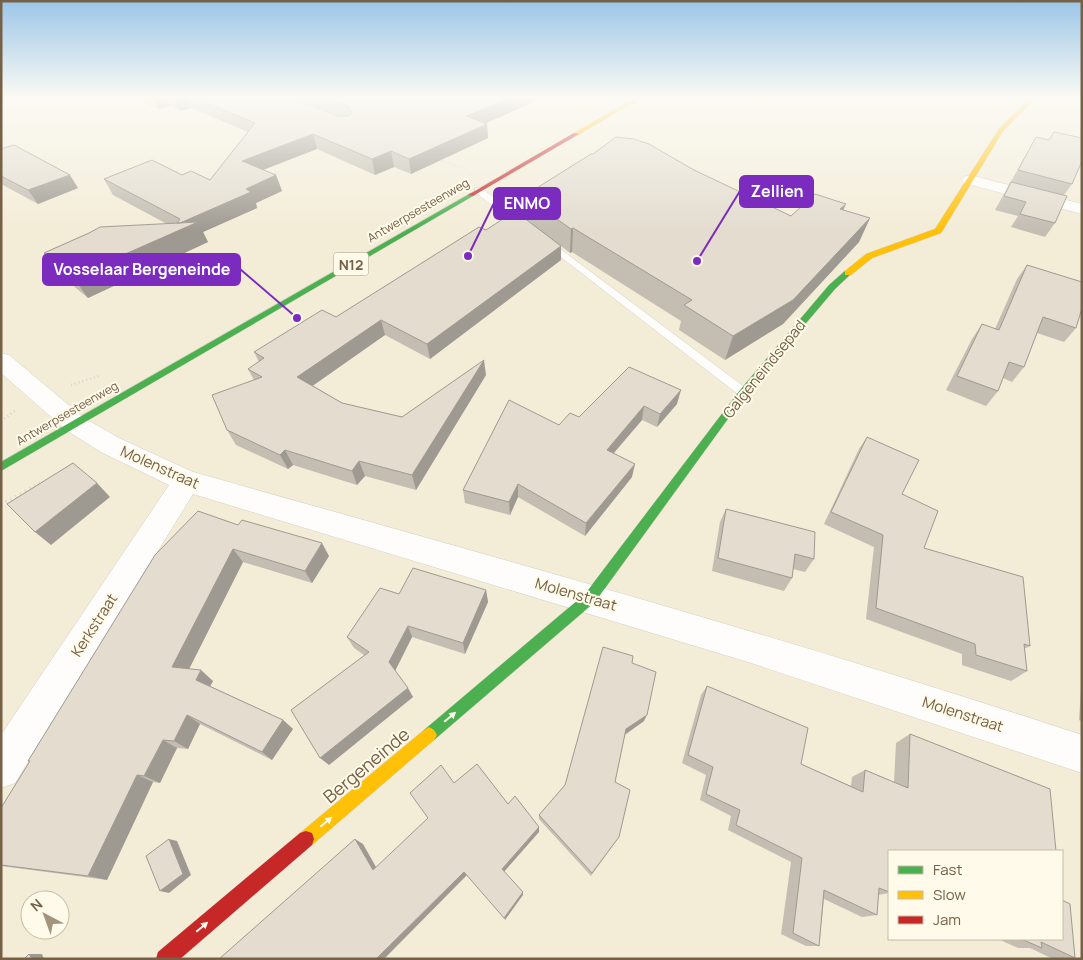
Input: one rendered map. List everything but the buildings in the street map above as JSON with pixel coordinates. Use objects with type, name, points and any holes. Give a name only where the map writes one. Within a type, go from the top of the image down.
[{"type":"street","name":"Antwerpsesteenweg","points":[[1,467],[562,142]]},
{"type":"street","name":"Galgeneindsepad","points":[[590,598],[743,392],[832,287],[869,256],[938,231],[994,142]]},
{"type":"street","points":[[970,180],[1082,209]]},
{"type":"street","name":"Molenstraat","points":[[1,360],[75,424],[110,445],[186,482],[590,598],[855,678],[1082,754]]},
{"type":"street","name":"Kerkstraat","points":[[1,769],[186,482]]},
{"type":"street","name":"Bergeneinde","points":[[164,959],[590,598]]},
{"type":"lane","points":[[478,190],[743,392]]},
{"type":"path","points":[[432,157],[495,180]]},
{"type":"shaded area","points":[[1,142],[1082,142],[1082,959],[1,959]]},
{"type":"traffic: fast","points":[[1,467],[471,195]]},
{"type":"traffic: fast","points":[[429,735],[590,598],[743,392],[832,287],[848,273]]},
{"type":"traffic: slow","points":[[848,273],[869,256],[938,231],[994,142]]},
{"type":"traffic: slow","points":[[306,839],[429,735]]},
{"type":"traffic: jam","points":[[471,195],[563,142]]},
{"type":"traffic: jam","points":[[165,959],[306,839]]},
{"type":"place","name":"ENMO","points":[[468,256]]},
{"type":"place","name":"Zellien","points":[[697,261]]},
{"type":"place","name":"Vosselaar Bergeneinde","points":[[297,318]]}]
